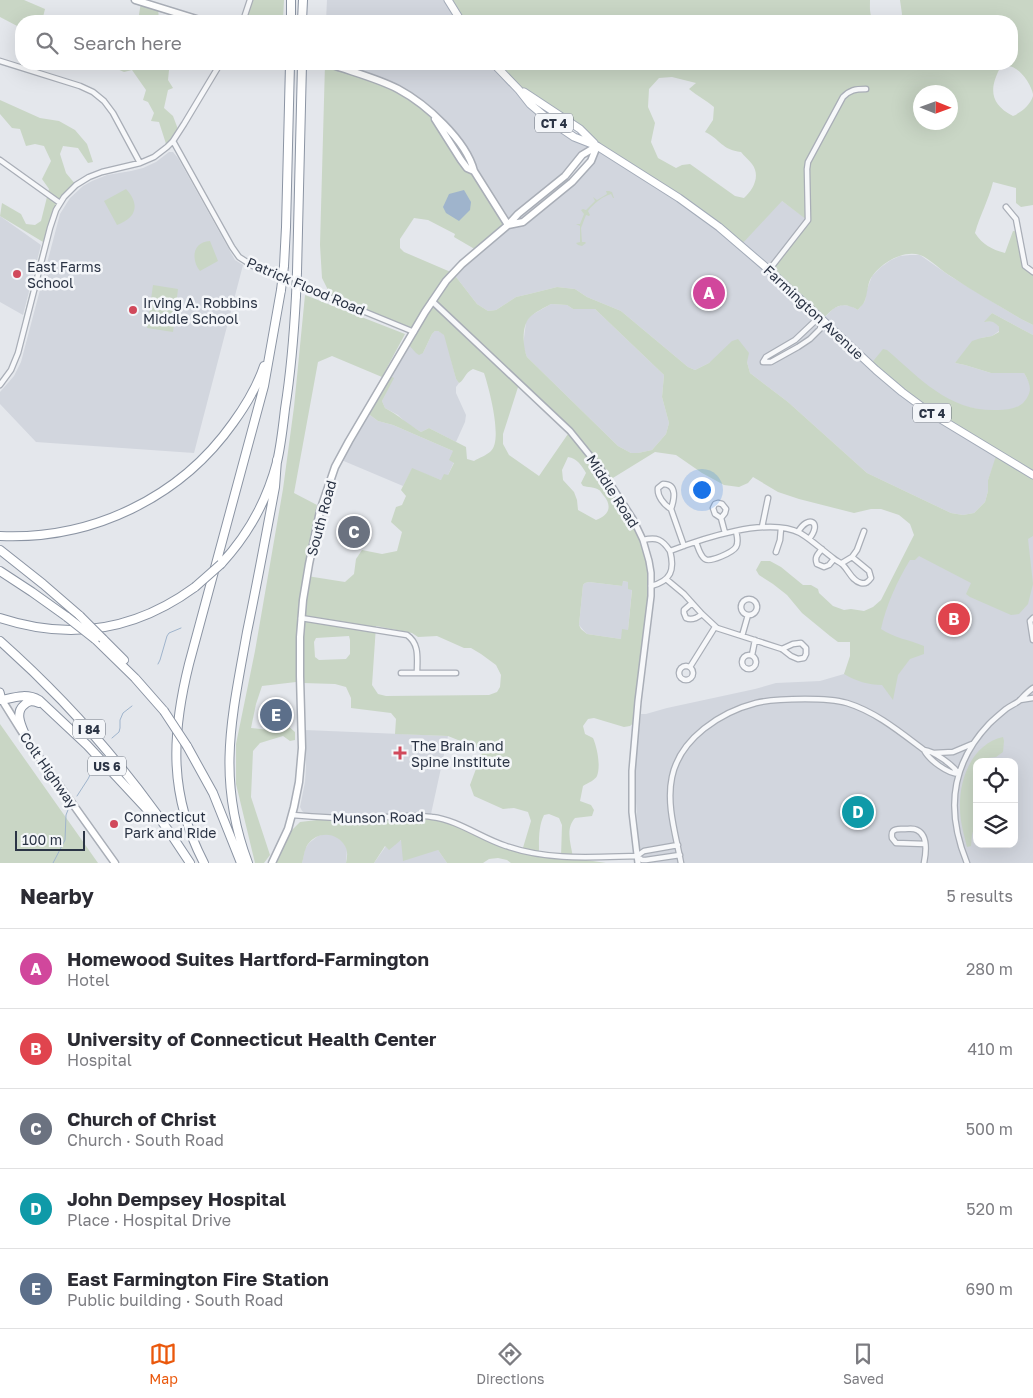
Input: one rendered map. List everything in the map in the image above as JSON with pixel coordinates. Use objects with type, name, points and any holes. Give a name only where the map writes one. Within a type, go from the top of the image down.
[{"type":"highway","points":[[291,15],[292,0]]},
{"type":"highway","points":[[302,15],[303,0]]},
{"type":"highway","points":[[204,863],[189,829],[180,794],[176,758],[177,722],[189,664],[260,402],[272,343],[284,266],[290,70]]},
{"type":"highway","points":[[248,863],[238,834],[231,803],[229,747],[235,700],[275,487],[277,460],[290,374],[297,272],[302,70]]},
{"type":"highway","points":[[0,536],[46,535],[86,527],[130,510],[170,487],[199,463],[230,427],[259,380],[272,343]]},
{"type":"highway","points":[[0,618],[50,630],[73,631],[95,629],[122,623],[151,613],[173,602],[195,587],[221,564],[239,542],[255,517],[277,460]]},
{"type":"highway","points":[[0,550],[80,616],[126,662],[144,688]]},
{"type":"highway","points":[[0,571],[67,617],[94,639],[121,663],[164,711],[187,746],[213,793],[241,863]]},
{"type":"highway","name":"I 84","points":[[0,641],[93,733],[166,827],[190,863]]},
{"type":"highway","name":"US 6","points":[[1,700],[28,696],[36,698],[87,745],[152,816],[166,827]]},
{"type":"highway","points":[[27,740],[19,717],[20,710],[24,704],[32,701],[45,705]]},
{"type":"main road","points":[[135,0],[184,15]]},
{"type":"main road","points":[[448,0],[457,15]]},
{"type":"main road","points":[[348,70],[398,89],[442,121],[472,163],[474,171],[508,225]]},
{"type":"main road","name":"Farmington Avenue","points":[[500,70],[530,104],[549,120],[574,137],[597,146],[713,222],[769,270],[884,377],[915,402],[1033,475]]},
{"type":"main road","name":"South Road","points":[[272,863],[283,841],[292,816],[299,782],[302,748],[300,676],[302,618],[312,546],[330,479],[349,441],[432,301],[453,273],[518,214],[565,176],[582,154],[597,146]]},
{"type":"main road","name":"South Road","points":[[508,225],[523,222],[572,182],[591,161],[597,146]]},
{"type":"main road","name":"Colt Highway","points":[[0,692],[1,700],[27,740],[115,863]]},
{"type":"street","points":[[245,15],[250,0]]},
{"type":"street","points":[[0,61],[15,66]]},
{"type":"street","points":[[29,70],[80,86],[93,92],[104,101],[113,113],[140,163]]},
{"type":"street","points":[[0,385],[11,370],[18,353],[50,228],[60,203],[70,191],[89,177],[140,163],[154,157],[172,141],[192,112],[216,70]]},
{"type":"street","points":[[769,270],[808,220],[807,169],[810,157],[842,97],[850,91],[866,89]]},
{"type":"street","name":"Patrick Flood Road","points":[[172,141],[232,247],[244,261],[414,332]]},
{"type":"street","points":[[0,160],[60,203]]},
{"type":"street","points":[[1006,207],[1016,219],[1026,266],[1033,272]]},
{"type":"street","name":"Middle Road","points":[[432,301],[570,431],[608,481],[633,519],[643,540],[649,561],[651,606],[638,701],[632,771],[632,812],[638,863]]},
{"type":"street","points":[[822,320],[820,329],[810,339],[771,362],[763,362],[766,357],[795,340],[814,322],[822,320]]},
{"type":"street","points":[[671,509],[674,491],[668,484],[663,484],[658,488],[658,494],[667,507],[671,509],[684,546]]},
{"type":"street","points":[[762,527],[768,498]]},
{"type":"street","points":[[721,518],[725,533]]},
{"type":"street","points":[[798,532],[804,523],[811,523],[815,526],[816,530],[809,539]]},
{"type":"street","points":[[670,551],[725,533],[762,527],[781,528],[798,532],[842,563],[850,575],[859,582],[868,582],[870,571],[852,557]]},
{"type":"street","points":[[776,552],[781,528]]},
{"type":"street","points":[[696,542],[703,558],[708,561],[712,560],[735,548],[737,543],[736,531]]},
{"type":"street","points":[[842,563],[852,557],[857,550],[864,531]]},
{"type":"street","points":[[643,540],[654,538],[666,545],[672,558],[671,572],[666,579],[660,584],[651,586]]},
{"type":"street","points":[[822,549],[816,556],[817,564],[824,567],[829,565],[834,559]]},
{"type":"street","points":[[666,579],[684,594],[715,626],[782,649],[798,660],[804,658],[806,654],[806,648],[801,644],[792,644],[782,649]]},
{"type":"street","points":[[692,603],[684,610],[686,618],[691,620],[702,614]]},
{"type":"street","points":[[742,636],[748,615]]},
{"type":"street","points":[[302,618],[407,635],[416,646],[417,673]]},
{"type":"street","points":[[1033,618],[1030,621],[1033,640]]},
{"type":"street","points":[[690,667],[715,626]]},
{"type":"street","points":[[752,655],[755,640]]},
{"type":"street","points":[[402,673],[456,672]]},
{"type":"street","points":[[967,863],[959,840],[954,816],[954,793],[964,760],[973,744],[993,720],[1033,688]]},
{"type":"street","points":[[681,863],[670,797],[672,778],[678,761],[686,748],[700,733],[719,719],[740,708],[763,702],[787,699],[818,698],[841,701],[877,716],[924,750],[933,753],[954,768],[959,774]]},
{"type":"street","points":[[1020,700],[1033,698]]},
{"type":"street","points":[[933,753],[953,752],[973,744]]},
{"type":"street","points":[[924,750],[927,755],[950,773],[959,774]]},
{"type":"street","name":"Munson Road","points":[[292,816],[369,818],[431,816],[457,824],[505,846],[539,855],[573,858],[637,856],[644,851],[678,845]]},
{"type":"street","points":[[924,863],[926,853],[925,844],[922,834],[917,830],[899,829],[892,832],[892,838],[896,843],[925,844]]},
{"type":"street","name":"Munson Road","points":[[637,856],[642,860],[646,860],[680,855]]},
{"type":"shaded area","points":[[327,0],[448,0],[458,15],[326,15]]},
{"type":"shaded area","points":[[341,70],[500,70],[549,120],[597,146],[679,198],[782,201],[808,220],[822,320],[834,308],[842,305],[851,306],[858,310],[865,301],[872,276],[891,260],[900,256],[920,255],[950,276],[1033,325],[1033,335],[992,313],[985,322],[991,321],[996,323],[999,331],[992,336],[981,338],[955,363],[991,373],[1024,373],[1032,390],[1027,400],[1020,406],[1009,410],[986,411],[959,405],[939,394],[998,453],[988,480],[985,502],[974,513],[963,515],[951,513],[867,473],[788,402],[750,373],[747,362],[715,359],[695,370],[688,367],[621,311],[587,297],[575,289],[557,287],[516,297],[496,310],[488,311],[477,304],[453,273],[508,225],[450,130]],"holes":[[[597,147],[579,175],[523,221],[508,224],[558,182],[582,155]]]},
{"type":"shaded area","name":"Irving A. Robbins Middle School","points":[[169,152],[173,152],[178,158],[235,260],[243,265],[194,453],[36,442],[0,404],[0,392],[14,376],[21,362],[60,214],[70,198],[83,186],[107,175],[143,168],[156,162]]},
{"type":"shaded area","name":"East Farms School","points":[[0,216],[41,245],[23,315],[0,302]]},
{"type":"shaded area","points":[[551,304],[567,305],[573,309],[595,309],[664,375],[662,397],[669,423],[666,434],[652,450],[631,453],[618,446],[527,357],[523,346],[526,322],[530,316]]},
{"type":"shaded area","points":[[435,331],[445,335],[456,379],[459,383],[456,387],[456,393],[466,415],[456,442],[429,428],[421,432],[385,408],[382,401],[393,378],[388,375],[407,343],[423,353]]},
{"type":"shaded area","points":[[366,412],[378,421],[393,425],[453,451],[454,462],[448,475],[441,480],[412,469],[403,486],[339,459]]},
{"type":"shaded area","points":[[1033,487],[1033,863],[643,863],[639,844],[635,788],[636,754],[641,714],[776,683],[820,681],[844,674],[917,543]]},
{"type":"shaded area","points":[[622,581],[629,582],[632,589],[628,630],[621,639],[587,634],[579,625],[583,585],[589,582],[622,586]]},
{"type":"shaded area","points":[[305,730],[448,736],[431,814],[351,816],[306,814],[300,807],[306,767]]},
{"type":"shaded area","points":[[324,834],[330,834],[343,842],[347,849],[346,863],[302,863],[305,849],[309,843]]},
{"type":"shaded area","points":[[402,840],[438,850],[447,863],[374,863],[386,846]]},
{"type":"green space","points":[[0,0],[24,0],[45,9],[44,15],[15,15],[15,25],[0,17]]},
{"type":"green space","points":[[250,0],[284,0],[283,15],[245,15]]},
{"type":"green space","points":[[448,0],[870,0],[871,15],[458,15]]},
{"type":"green space","points":[[900,0],[1033,0],[1033,94],[1030,86],[1018,70],[1018,15],[902,15]]},
{"type":"green space","points":[[141,2],[158,7],[159,15],[139,15]]},
{"type":"green space","points":[[132,70],[169,70],[168,80],[173,88],[168,90],[164,108],[173,116],[179,132],[167,147],[159,122],[151,121],[154,113],[148,102],[143,100],[146,90]]},
{"type":"green space","points":[[325,70],[347,70],[387,84],[433,115],[461,160],[474,171],[508,225],[478,251],[454,237],[455,234],[428,220],[414,218],[400,239],[400,248],[404,252],[453,273],[477,304],[488,311],[496,310],[516,297],[557,287],[575,289],[587,297],[621,311],[688,367],[695,370],[709,363],[732,341],[738,339],[749,353],[747,362],[750,373],[788,402],[867,473],[951,513],[963,515],[974,513],[985,502],[988,480],[997,453],[944,421],[870,365],[883,349],[887,350],[924,382],[950,400],[965,406],[981,409],[1005,410],[1017,407],[1023,403],[1030,392],[1024,373],[991,373],[955,363],[972,341],[992,336],[999,332],[999,327],[996,324],[984,322],[992,313],[1033,335],[1033,536],[1028,539],[1033,584],[1028,604],[1019,614],[1011,615],[966,594],[971,583],[919,556],[915,560],[910,560],[892,594],[881,629],[897,637],[924,646],[924,654],[910,659],[898,675],[893,700],[882,685],[862,682],[844,674],[850,656],[850,642],[838,642],[830,636],[802,613],[787,595],[759,575],[756,570],[761,561],[770,561],[781,567],[803,585],[811,585],[818,589],[819,593],[833,606],[844,610],[864,611],[873,607],[881,600],[914,535],[910,524],[899,515],[881,509],[854,513],[799,499],[778,492],[753,477],[748,483],[739,487],[724,485],[676,455],[655,452],[608,481],[643,540],[651,586],[636,721],[630,726],[624,727],[594,718],[588,719],[583,726],[585,734],[593,738],[599,767],[597,776],[583,786],[580,801],[591,805],[594,810],[592,816],[575,818],[570,827],[570,842],[573,858],[606,863],[511,863],[498,858],[489,859],[483,863],[447,863],[438,850],[403,861],[401,840],[389,850],[385,846],[374,863],[346,863],[347,852],[343,843],[334,836],[323,835],[312,839],[308,844],[302,863],[272,863],[284,838],[300,822],[317,820],[392,820],[395,822],[409,819],[430,819],[433,817],[522,851],[531,821],[528,812],[514,808],[503,809],[474,796],[470,785],[483,750],[448,736],[395,734],[396,719],[391,713],[351,708],[351,698],[346,687],[335,684],[303,683],[300,676],[307,576],[345,582],[354,574],[356,559],[362,550],[382,554],[397,551],[402,532],[391,522],[396,507],[402,505],[406,496],[401,490],[412,468],[441,480],[444,474],[448,475],[454,463],[449,460],[453,451],[393,425],[378,421],[366,412],[388,375],[394,378],[382,401],[385,408],[421,432],[429,428],[466,447],[467,459],[474,461],[491,451],[496,436],[494,414],[484,373],[473,369],[459,383],[456,379],[444,335],[435,331],[423,353],[419,355],[407,343],[413,332],[332,298],[322,278],[320,245]],"holes":[[[551,304],[567,305],[573,309],[595,309],[664,375],[662,397],[669,423],[666,434],[652,450],[631,453],[618,446],[527,357],[524,337],[527,321],[534,313]],[[519,384],[570,431],[539,476],[509,455],[503,444],[503,434]],[[568,457],[581,465],[586,473],[581,483],[583,486],[599,490],[607,500],[609,507],[604,516],[596,520],[578,510],[574,492],[563,480],[562,470]],[[623,581],[628,582],[628,589],[632,590],[628,630],[622,629],[621,639],[587,634],[581,629],[579,625],[583,585],[589,582],[622,586]],[[376,626],[412,633],[418,637],[437,636],[464,648],[471,648],[496,665],[501,675],[500,687],[497,692],[489,695],[386,696],[378,694],[372,685]],[[349,636],[350,654],[346,659],[319,660],[315,657],[314,642],[316,638]],[[549,814],[559,818],[562,825],[561,857],[539,855],[539,835],[544,815]]]},
{"type":"green space","points":[[500,70],[999,70],[993,89],[996,101],[1005,111],[1013,116],[1025,108],[1033,96],[1033,205],[1021,207],[1016,203],[1016,188],[993,182],[975,233],[988,246],[1005,253],[1013,231],[1019,232],[1025,266],[1033,272],[1033,325],[948,275],[924,257],[914,254],[894,258],[877,270],[871,278],[866,297],[858,310],[842,305],[838,306],[822,320],[769,270],[807,220],[782,201],[741,245],[719,227],[597,146],[580,129],[519,90]],"holes":[[[672,77],[696,83],[689,89],[714,107],[713,120],[705,132],[725,147],[741,152],[755,169],[755,182],[744,198],[735,196],[690,164],[676,168],[658,158],[651,142],[655,123],[648,107],[649,89],[659,78]]]},
{"type":"green space","points":[[0,100],[40,118],[59,121],[75,130],[87,144],[93,162],[88,163],[78,148],[63,146],[60,154],[66,173],[76,185],[56,210],[26,322],[23,320],[43,242],[0,216],[2,203],[21,214],[26,224],[35,225],[41,221],[49,189],[42,179],[51,161],[44,146],[35,144],[26,146],[20,129],[12,128],[0,114]]},
{"type":"green space","points":[[126,189],[135,205],[134,210],[129,219],[117,225],[104,201]]},
{"type":"green space","points":[[606,191],[612,192],[614,198],[611,194],[604,197],[588,211],[590,215],[586,215],[581,228],[582,242],[586,243],[582,246],[578,245],[576,243],[580,242],[580,226],[576,224],[580,224],[584,214],[581,210],[586,210],[595,201],[593,197],[597,200],[607,194]]},
{"type":"green space","points":[[210,241],[218,261],[200,271],[195,262],[195,252],[204,242]]},
{"type":"green space","points":[[153,285],[178,289],[173,332],[147,328]]},
{"type":"green space","points":[[305,295],[405,334],[382,377],[332,356],[318,362],[294,493],[317,505],[304,572],[298,621],[296,682],[262,686],[251,728],[269,730],[288,726],[295,732],[295,740],[290,741],[283,736],[260,743],[253,751],[251,797],[270,855],[264,863],[255,863],[236,784],[236,744],[255,651],[283,489],[294,407]]},
{"type":"green space","points":[[0,724],[98,863],[0,863]]},
{"type":"green space","points":[[1003,737],[1003,752],[996,757],[974,758],[983,747]]},
{"type":"green space","points":[[973,760],[973,832],[971,846],[967,847],[961,823],[960,797],[965,775]]},
{"type":"water","points":[[464,190],[471,202],[470,210],[459,221],[446,213],[443,207],[449,194]]},
{"type":"waterway","points":[[158,664],[167,636],[169,633],[181,628]]},
{"type":"waterway","points":[[112,738],[119,732],[123,713],[132,706]]},
{"type":"waterway","points":[[77,796],[94,767]]},
{"type":"waterway","points":[[53,863],[65,840],[68,810]]},
{"type":"place","name":"East Farms School","points":[[17,274]]},
{"type":"place","name":"Homewood Suites Hartford-Farmington","points":[[709,293]]},
{"type":"place","name":"Irving A. Robbins Middle School","points":[[133,310]]},
{"type":"place","name":"Church of Christ","points":[[354,532]]},
{"type":"place","name":"University of Connecticut Health Center","points":[[954,619]]},
{"type":"place","name":"East Farmington Fire Station","points":[[276,715]]},
{"type":"place","name":"The Brain and Spine Institute","points":[[400,753]]},
{"type":"place","name":"John Dempsey Hospital","points":[[858,812]]},
{"type":"place","name":"Connecticut Park and Ride","points":[[114,824]]}]
